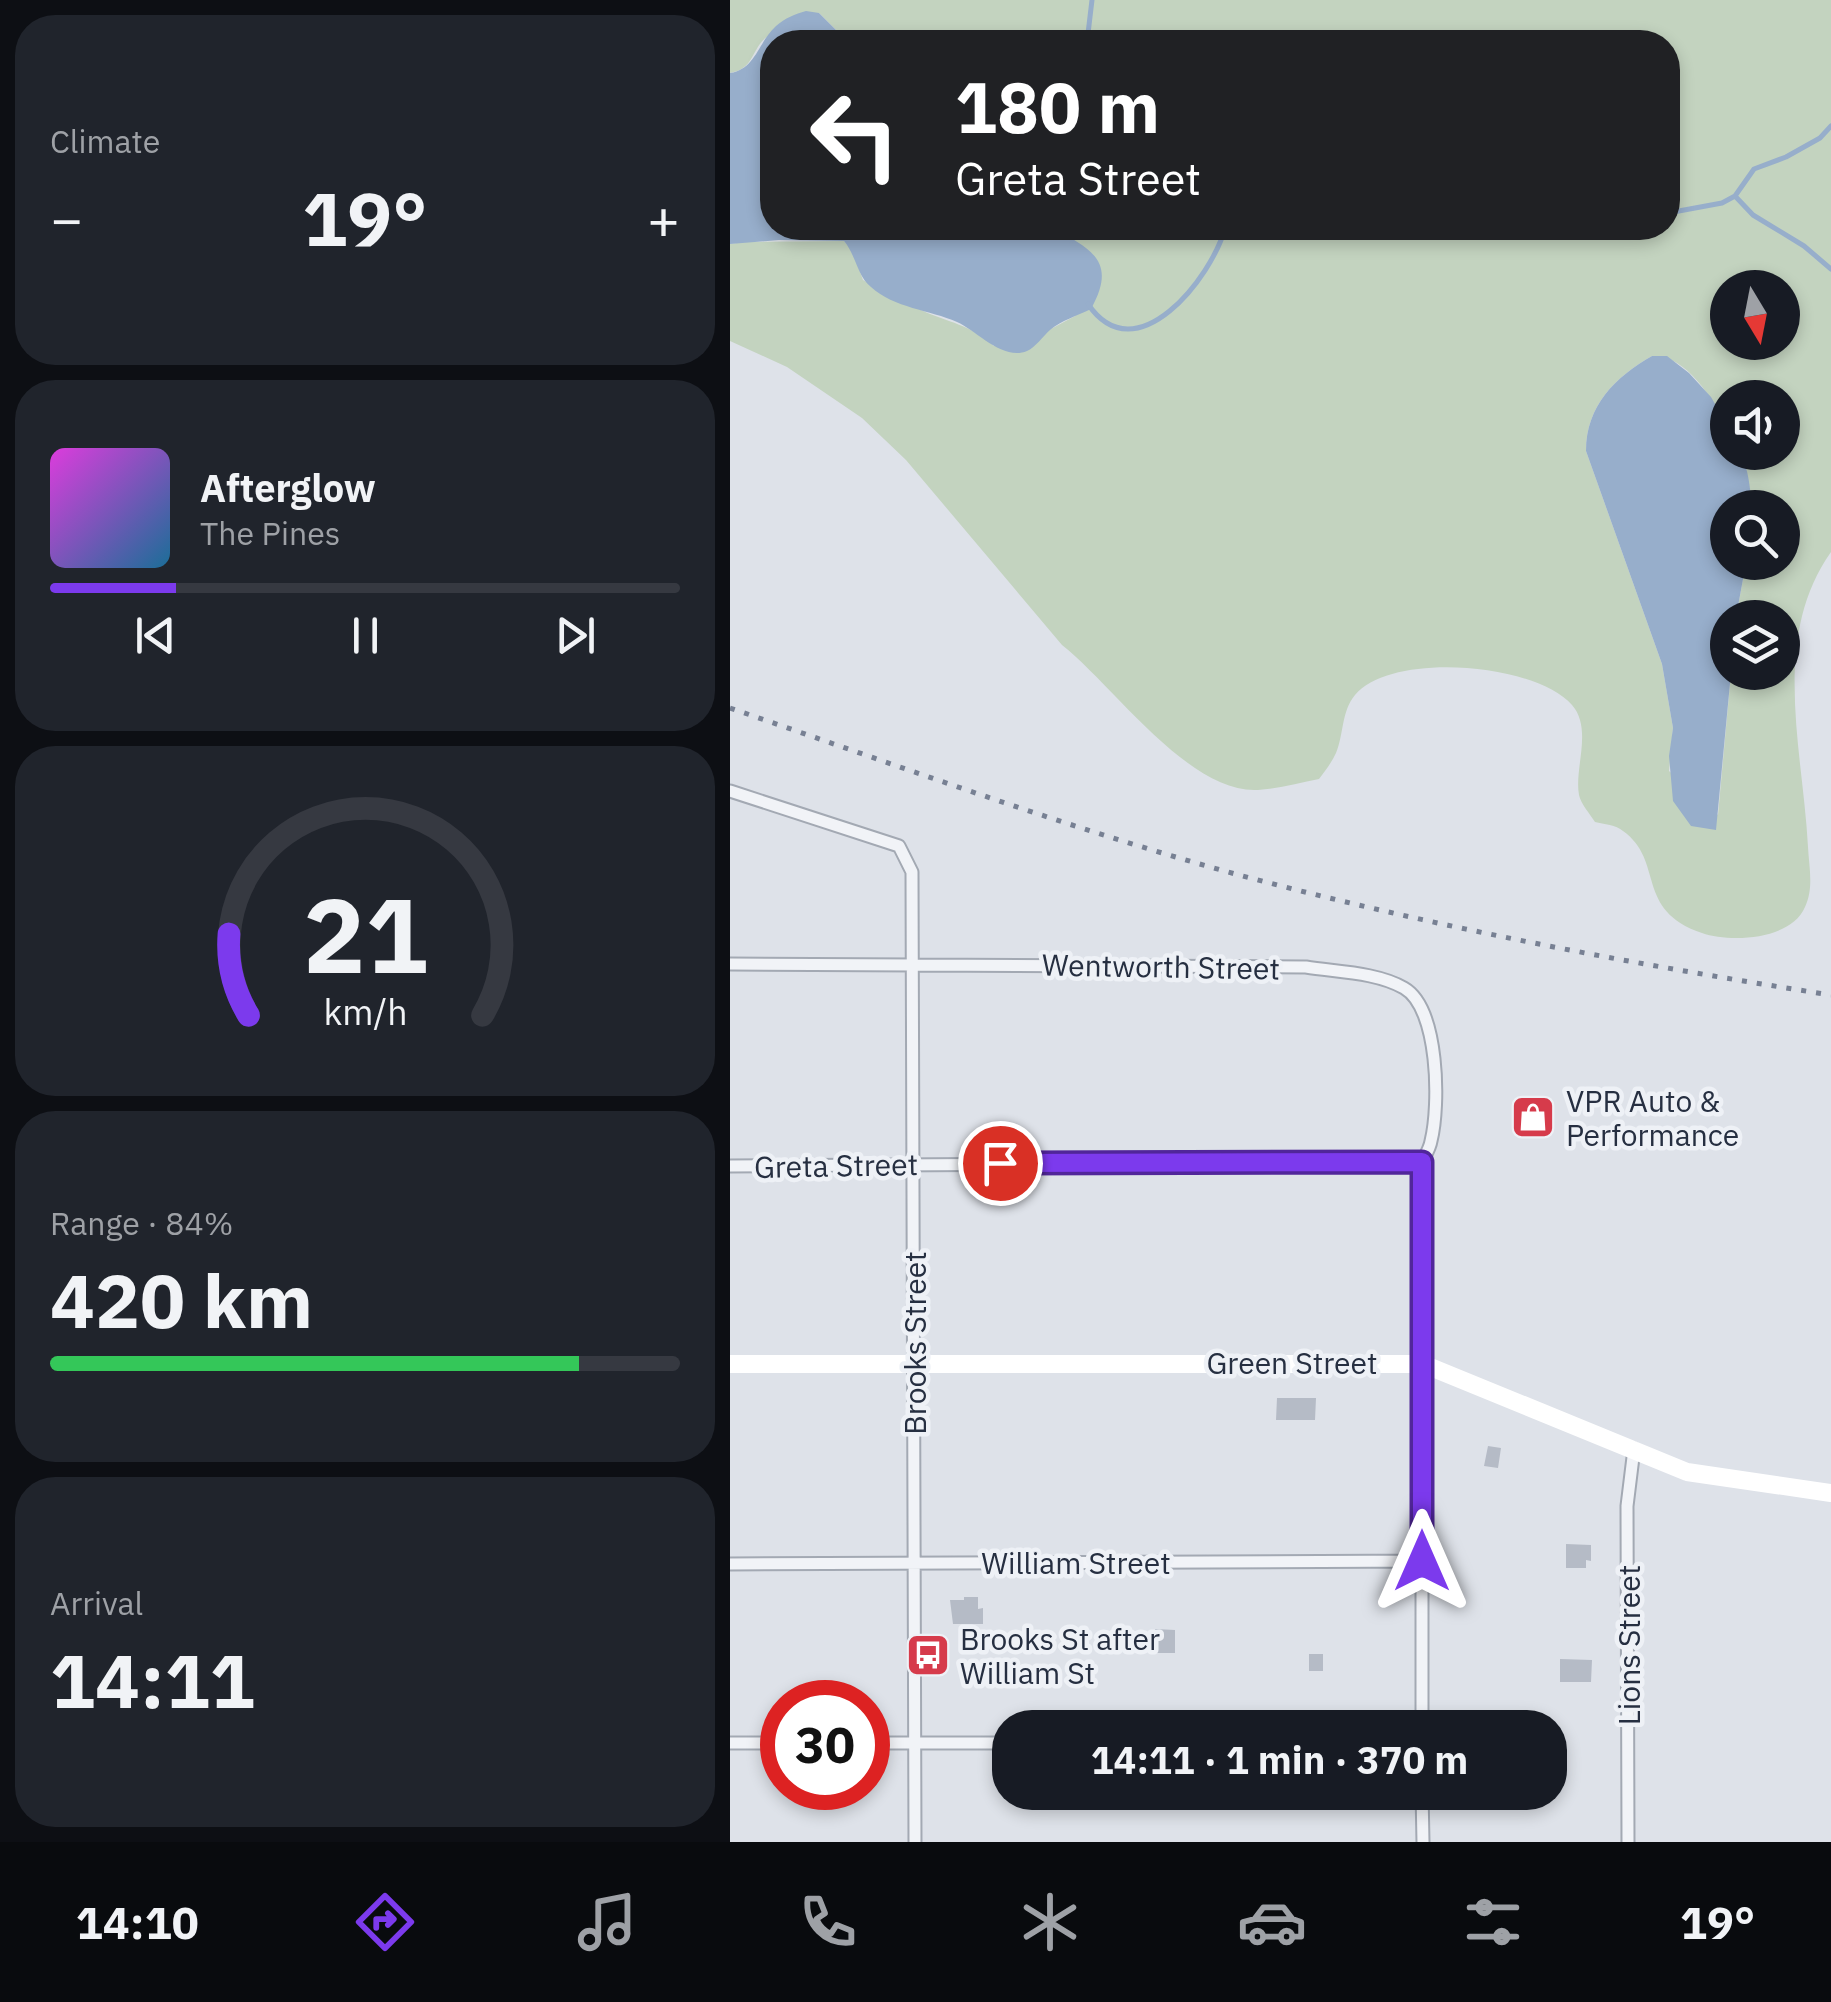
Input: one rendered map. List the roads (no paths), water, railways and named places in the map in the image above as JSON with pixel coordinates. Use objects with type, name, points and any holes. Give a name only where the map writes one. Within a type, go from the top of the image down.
[{"type":"street","name":"Brooks Street","points":[[730,791],[898,846],[912,872],[915,1842]]},
{"type":"street","name":"Wentworth Street","points":[[730,964],[1306,967],[1364,975],[1406,988],[1426,1012],[1435,1090],[1432,1142],[1422,1162],[1422,1710]]},
{"type":"street","name":"Greta Street","points":[[730,1166],[1422,1162]]},
{"type":"street","name":"Green Street","points":[[730,1364],[1423,1364],[1687,1472],[1831,1493]]},
{"type":"street","name":"Lions Street","points":[[1628,1842],[1627,1506],[1634,1449]]},
{"type":"street","name":"William Street","points":[[730,1564],[1422,1561]]},
{"type":"street","points":[[890,1742],[992,1742]]},
{"type":"street","points":[[730,1743],[760,1743]]},
{"type":"street","points":[[1422,1810],[1423,1842]]},
{"type":"water","points":[[806,11],[819,13],[836,30],[772,30]]},
{"type":"water","points":[[760,47],[760,240],[779,240],[730,244],[730,73],[751,61]]},
{"type":"water","points":[[779,240],[1074,240],[1097,259],[1102,280],[1091,309],[1055,327],[1030,349],[1009,352],[957,322],[880,294],[863,277],[844,241]]},
{"type":"water","points":[[1652,356],[1667,356],[1689,373],[1710,396],[1710,470],[1746,470],[1750,486],[1750,490],[1710,490],[1710,580],[1743,580],[1739,600],[1710,600],[1710,690],[1729,690],[1716,830],[1691,826],[1673,801],[1669,756],[1673,728],[1662,664],[1586,451],[1597,407],[1626,373]]},
{"type":"waterway","points":[[1088,30],[1092,0]]},
{"type":"waterway","points":[[1680,211],[1722,203],[1735,196],[1754,169],[1786,157],[1820,138],[1831,126]]},
{"type":"waterway","points":[[1735,196],[1753,215],[1804,246],[1831,269]]},
{"type":"waterway","points":[[1088,304],[1107,323],[1128,329],[1149,324],[1189,292],[1220,240]]},
{"type":"railway","points":[[730,708],[1047,817],[1239,875],[1533,943],[1831,995]]},
{"type":"place","name":"VPR Auto & Performance","points":[[1533,1117]]},
{"type":"place","name":"Brooks St after William St","points":[[928,1655]]}]
